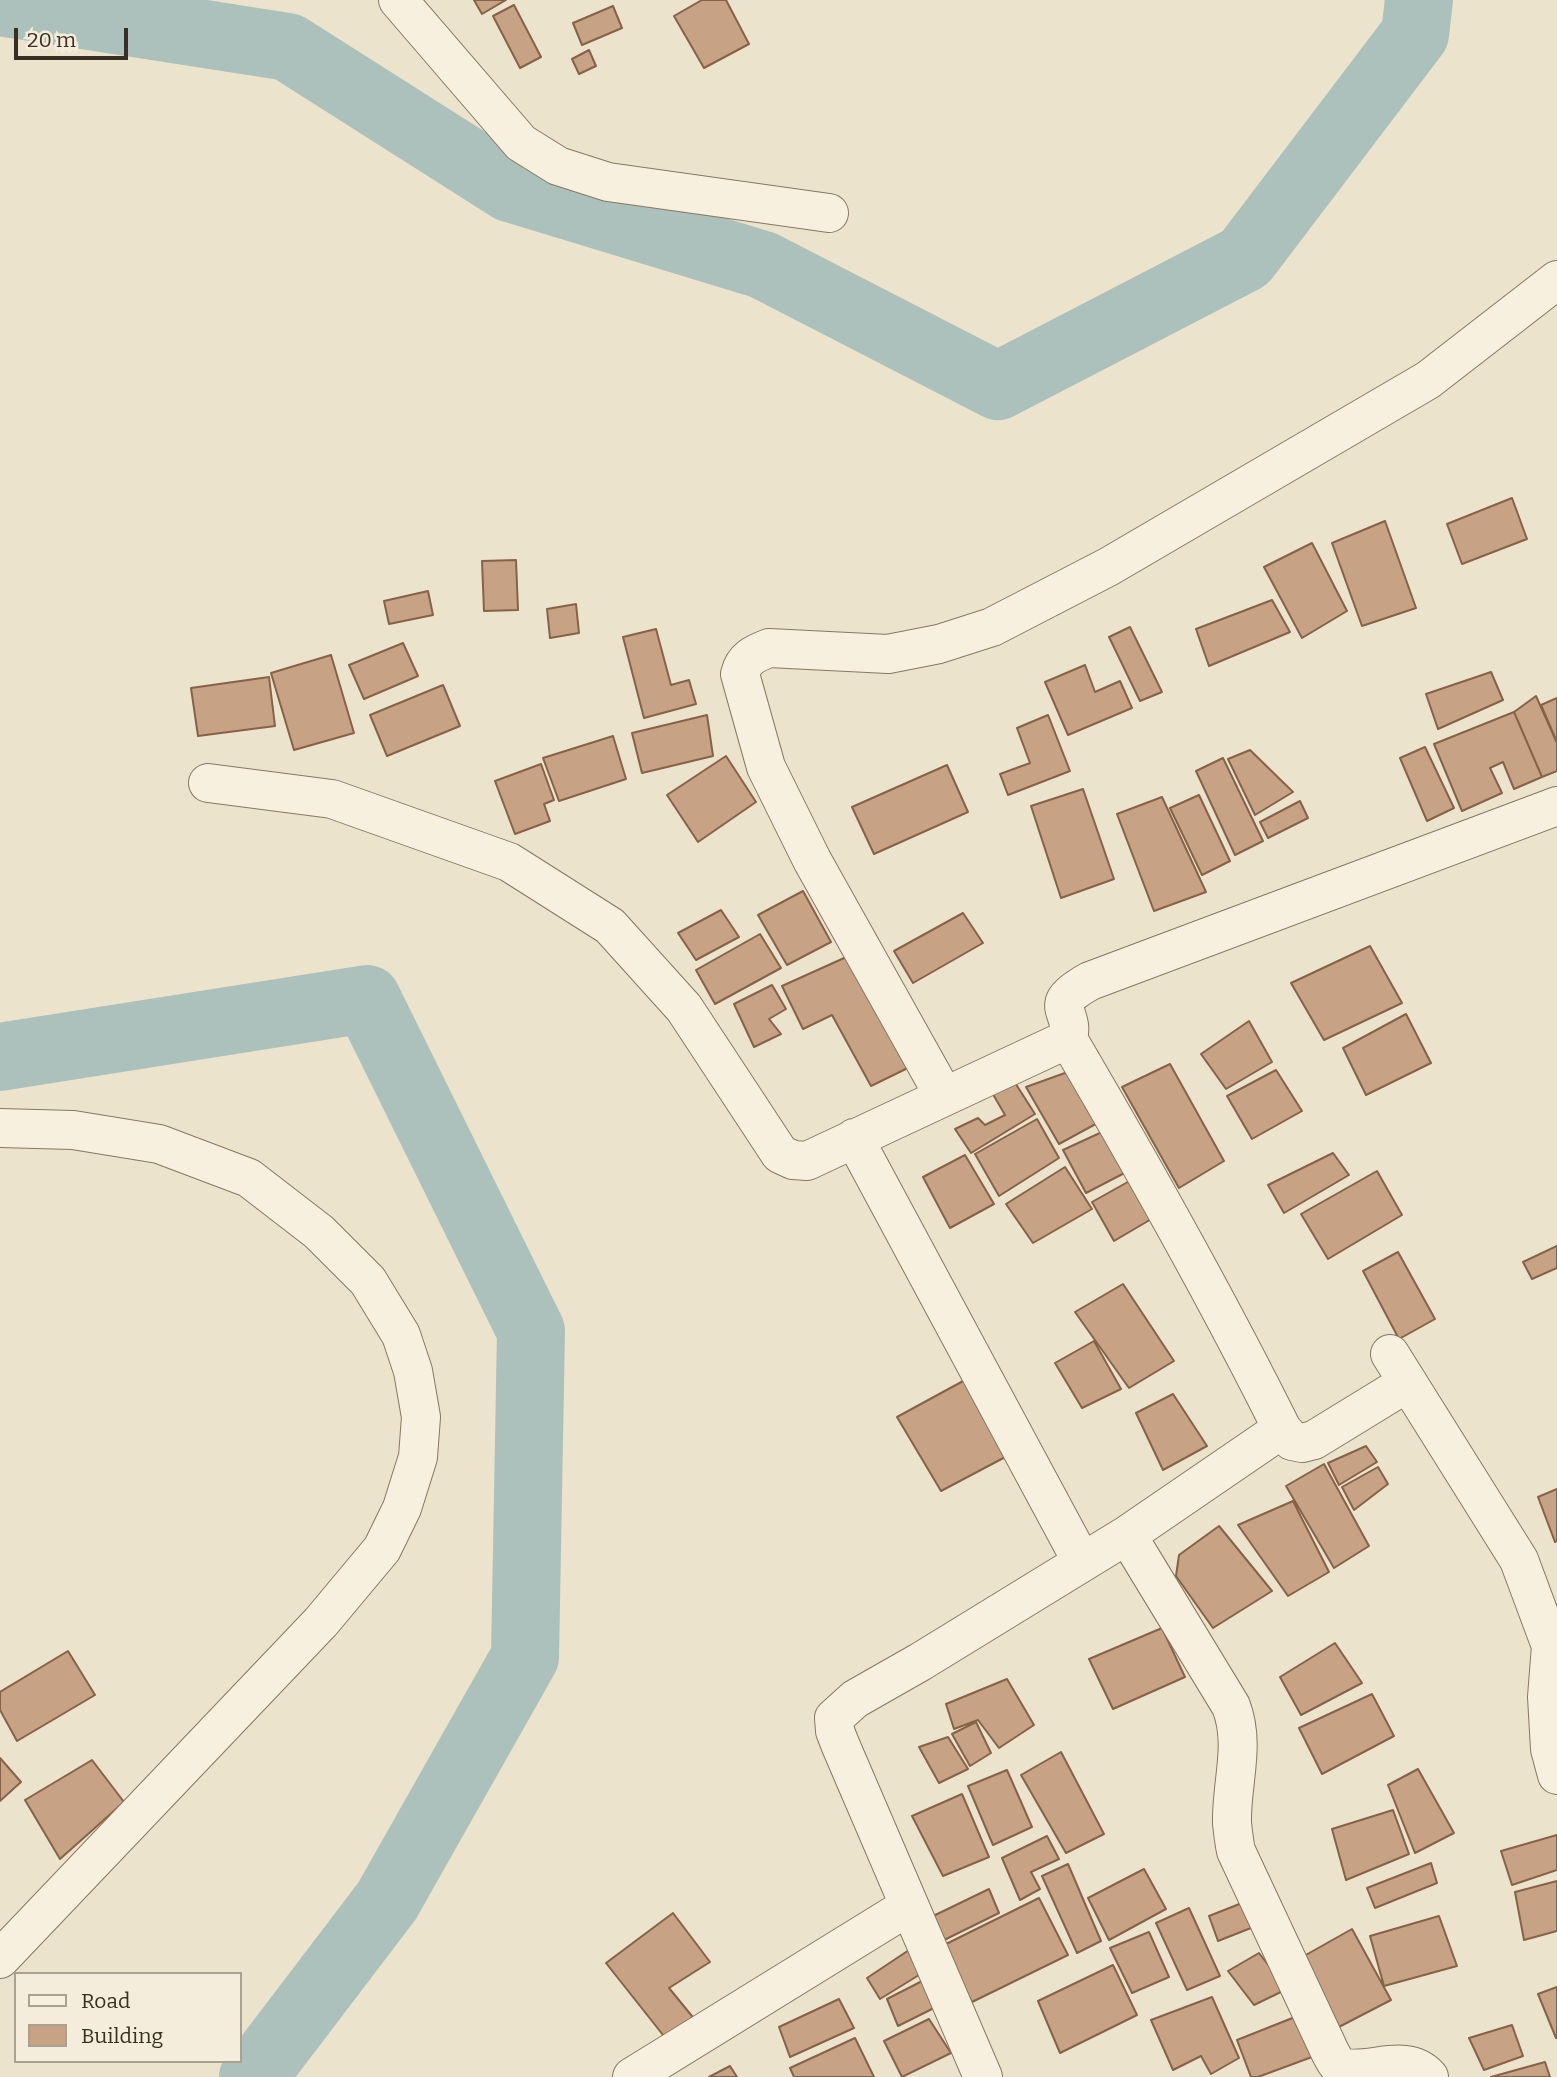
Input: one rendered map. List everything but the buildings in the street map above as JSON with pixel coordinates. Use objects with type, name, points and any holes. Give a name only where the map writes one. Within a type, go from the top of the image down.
[{"type":"street","points":[[398,0],[522,143],[558,166],[608,182],[829,213]]},
{"type":"street","points":[[944,1096],[812,860],[766,767],[740,674],[743,664],[752,655],[769,648],[888,654],[939,644],[992,627],[1108,567],[1428,380],[1557,280]]},
{"type":"street","points":[[208,783],[332,799],[509,862],[610,926],[684,1008],[780,1154],[793,1160],[807,1161],[1068,1039]]},
{"type":"street","points":[[1557,806],[1090,981],[1073,991],[1065,1000],[1063,1010],[1069,1029],[1068,1039],[1166,1207],[1239,1342],[1282,1429],[1292,1441],[1302,1443],[1314,1440],[1399,1369],[1519,1560],[1551,1646],[1547,1697],[1550,1749],[1557,1775]]},
{"type":"street","points":[[0,1128],[72,1130],[159,1144],[249,1178],[319,1232],[368,1281],[401,1335],[413,1371],[421,1417],[418,1457],[402,1508],[382,1549],[321,1622],[0,1959]]},
{"type":"street","points":[[854,1138],[1082,1562]]},
{"type":"street","points":[[983,2077],[840,1744],[834,1718],[855,1699],[1126,1535],[1282,1429]]},
{"type":"street","points":[[1126,1535],[1231,1706],[1238,1730],[1232,1822],[1236,1851],[1330,2052],[1338,2066],[1351,2071],[1409,2066],[1423,2069],[1429,2077]]},
{"type":"street","points":[[632,2077],[909,1906]]},
{"type":"waterway","points":[[0,2],[288,47],[510,188],[763,265],[998,386],[1245,258],[1415,34],[1419,0]]},
{"type":"waterway","points":[[0,1057],[367,999],[531,1331],[525,1657],[387,1901],[253,2077]]}]
